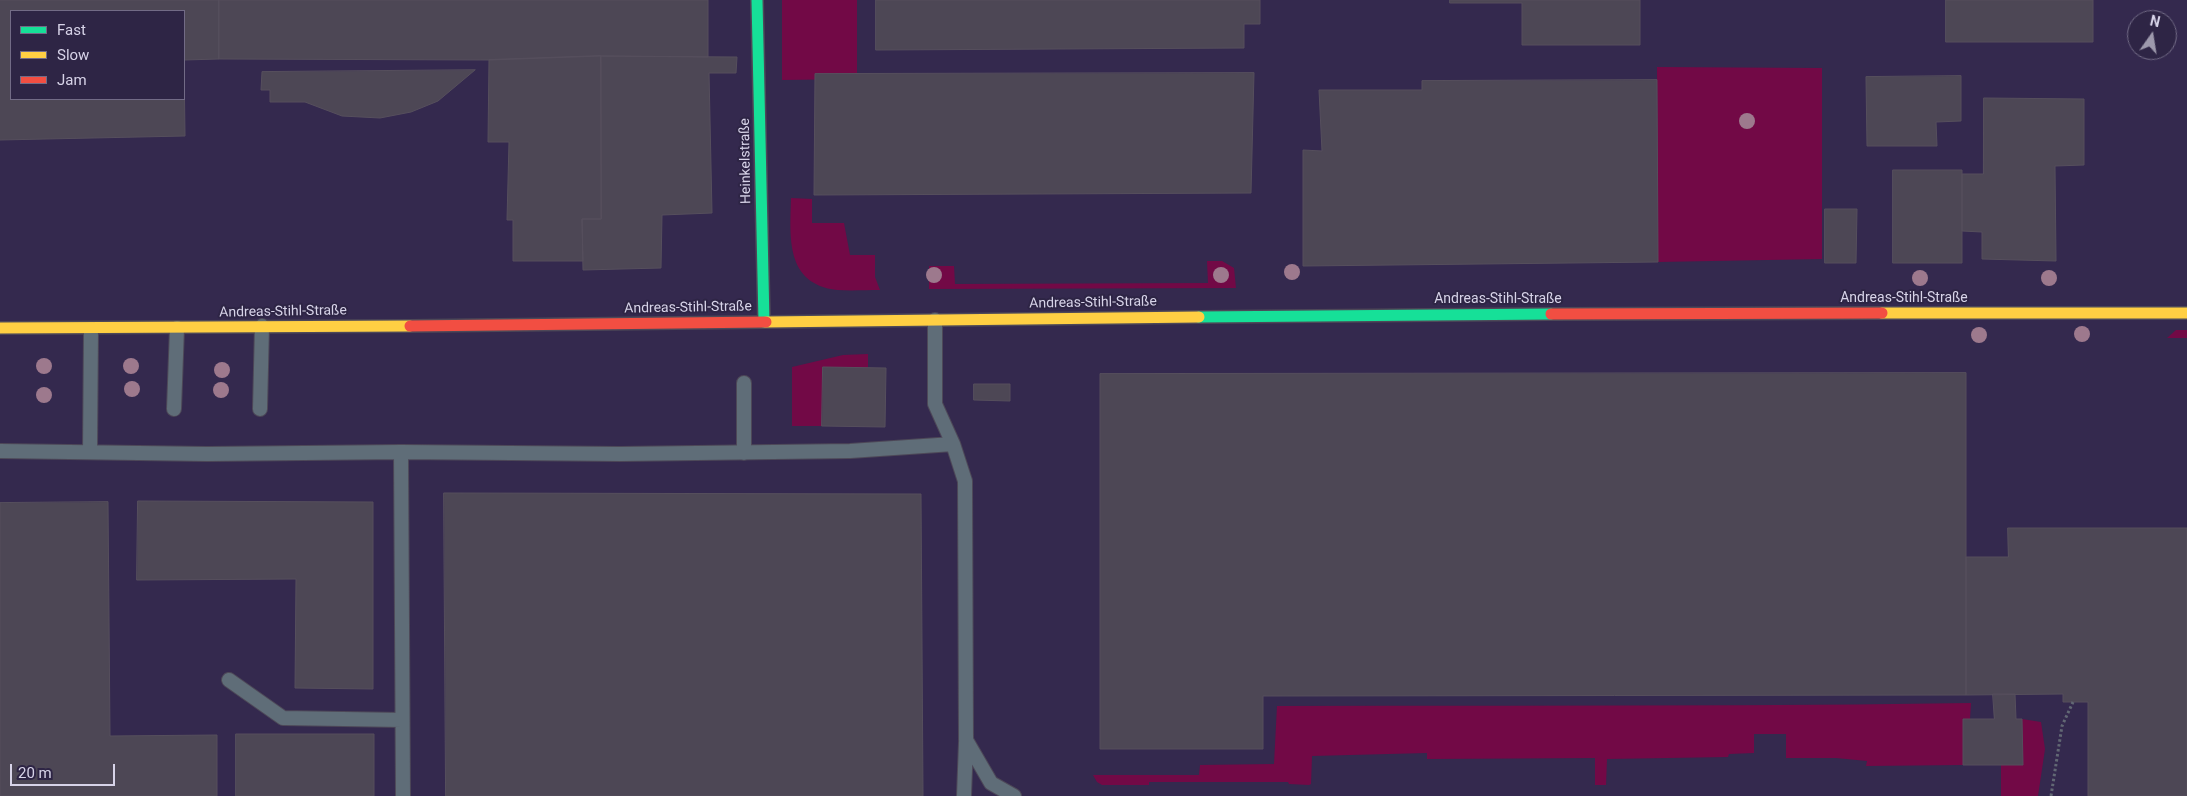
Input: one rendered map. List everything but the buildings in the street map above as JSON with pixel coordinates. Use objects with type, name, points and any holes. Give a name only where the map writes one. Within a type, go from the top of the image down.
[{"type":"street","name":"Heinkelstraße","points":[[757,0],[764,322]]},
{"type":"street","name":"Andreas-Stihl-Straße","points":[[0,328],[91,329],[1414,314],[2187,313]]},
{"type":"lane","points":[[935,320],[935,404],[953,444],[965,481],[966,740],[964,796]]},
{"type":"lane","points":[[260,409],[262,326]]},
{"type":"lane","points":[[174,409],[177,328]]},
{"type":"lane","points":[[90,452],[91,329]]},
{"type":"lane","points":[[744,383],[744,453]]},
{"type":"lane","points":[[0,451],[207,454],[401,452],[744,453],[850,452],[953,444]]},
{"type":"lane","points":[[401,452],[403,796]]},
{"type":"lane","points":[[229,680],[284,718],[402,720]]},
{"type":"lane","points":[[966,740],[991,783],[1014,796]]},
{"type":"path","points":[[2051,796],[2062,726],[2073,702]]},
{"type":"shaded area","points":[[0,0],[2187,0],[2187,796],[0,796]]},
{"type":"shaded area","points":[[782,0],[857,0],[857,79],[782,80]]},
{"type":"shaded area","points":[[1657,67],[1822,68],[1822,259],[1658,262]]},
{"type":"shaded area","points":[[791,198],[812,199],[812,223],[844,223],[850,255],[875,255],[875,277],[880,290],[837,290],[820,286],[808,279],[799,269],[791,243]]},
{"type":"shaded area","points":[[1207,261],[1222,261],[1234,268],[1236,288],[929,289],[929,266],[954,266],[955,284],[1208,283]]},
{"type":"shaded area","points":[[2176,330],[2187,330],[2187,338],[2167,338]]},
{"type":"shaded area","points":[[868,354],[868,368],[823,367],[822,426],[792,426],[792,367],[843,355]]},
{"type":"shaded area","points":[[1971,703],[1970,719],[1963,719],[1963,765],[1866,766],[1867,761],[1836,758],[1786,758],[1786,734],[1754,734],[1754,753],[1729,754],[1728,757],[1607,759],[1606,785],[1595,785],[1595,758],[1427,759],[1427,753],[1312,756],[1311,784],[1309,785],[1289,784],[1288,782],[1149,782],[1149,785],[1102,785],[1097,782],[1093,775],[1199,775],[1200,765],[1274,764],[1277,706]]},
{"type":"shaded area","points":[[2022,719],[2041,722],[2045,749],[2038,796],[2001,796],[2001,765],[2023,765]]},
{"type":"traffic: fast","points":[[757,0],[764,322]]},
{"type":"traffic: fast","points":[[1199,317],[1551,314]]},
{"type":"traffic: slow","points":[[1882,313],[2187,313]]},
{"type":"traffic: slow","points":[[766,322],[1199,317]]},
{"type":"traffic: slow","points":[[0,328],[410,326]]},
{"type":"traffic: jam","points":[[1551,314],[1882,313]]},
{"type":"traffic: jam","points":[[410,326],[766,322]]}]
